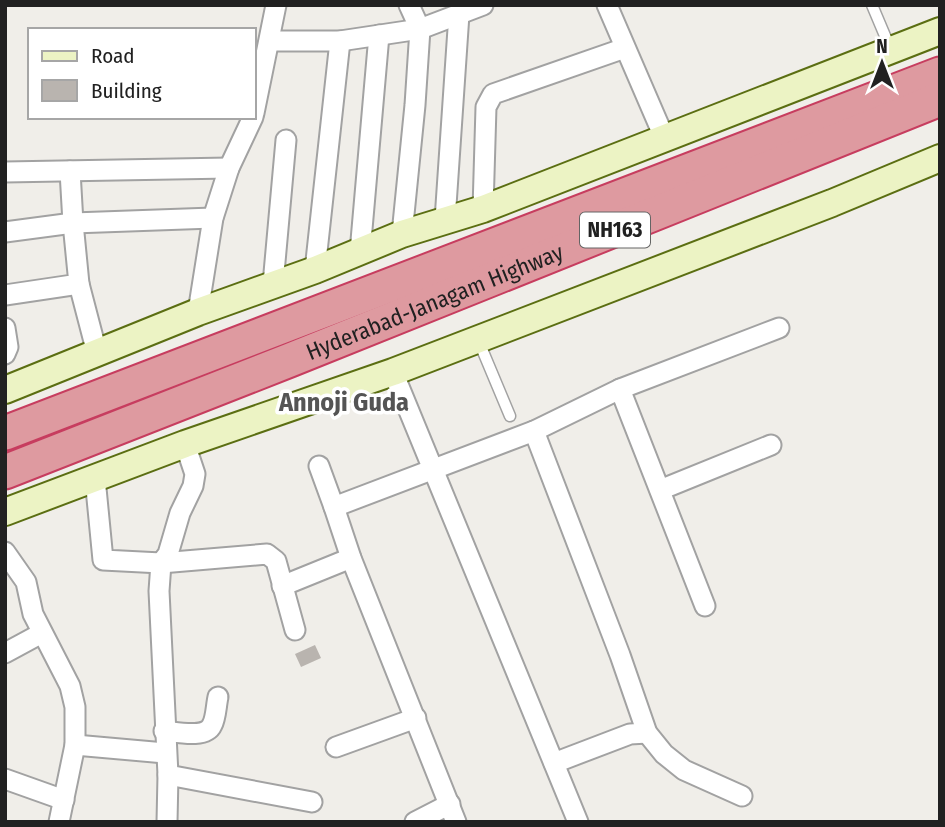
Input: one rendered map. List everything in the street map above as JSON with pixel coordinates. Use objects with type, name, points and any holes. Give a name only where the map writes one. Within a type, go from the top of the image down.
[{"type":"highway","name":"Hyderabad-Janagam Highway","points":[[5,433],[940,75]]},
{"type":"highway","name":"Hyderabad-Janagam Highway","points":[[5,472],[940,99]]},
{"type":"street","points":[[256,102],[276,5]]},
{"type":"street","points":[[402,234],[420,29],[409,5]]},
{"type":"street","points":[[270,41],[341,41],[420,29],[483,5]]},
{"type":"street","points":[[607,5],[664,136]]},
{"type":"street","points":[[444,220],[459,14]]},
{"type":"street","points":[[5,390],[198,312],[315,271],[402,234],[483,209],[664,136],[940,31]]},
{"type":"street","points":[[360,252],[379,35]]},
{"type":"street","points":[[315,271],[341,41]]},
{"type":"street","points":[[483,209],[486,107],[493,94],[625,48]]},
{"type":"street","points":[[198,312],[213,218],[229,168],[251,119]]},
{"type":"street","points":[[273,284],[286,140]]},
{"type":"street","points":[[5,512],[185,444],[393,372],[832,203],[940,158]]},
{"type":"street","points":[[5,172],[229,168]]},
{"type":"street","points":[[70,171],[79,284],[97,353]]},
{"type":"street","points":[[5,232],[73,223],[213,218]]},
{"type":"street","points":[[5,295],[79,284]]},
{"type":"street","points":[[5,328],[8,347],[5,354]]},
{"type":"street","points":[[334,507],[534,431],[620,389],[779,328]]},
{"type":"street","points":[[393,372],[578,822]]},
{"type":"street","points":[[620,389],[705,606]]},
{"type":"street","points":[[534,431],[647,733],[664,754],[684,770],[742,796]]},
{"type":"street","points":[[167,822],[168,775],[159,591],[161,563],[168,554],[180,513],[193,486],[195,474],[185,444]]},
{"type":"street","points":[[660,490],[771,445]]},
{"type":"street","points":[[319,466],[352,558],[453,813],[415,822]]},
{"type":"street","points":[[95,478],[103,560],[161,563],[268,554],[276,561],[295,630]]},
{"type":"street","points":[[282,586],[352,558]]},
{"type":"street","points":[[7,559],[26,582],[33,614],[70,686],[75,707],[75,745],[59,822]]},
{"type":"street","points":[[5,653],[42,634]]},
{"type":"street","points":[[164,731],[207,731],[212,726],[218,698]]},
{"type":"street","points":[[336,747],[416,718]]},
{"type":"street","points":[[554,763],[630,734],[647,733]]},
{"type":"street","points":[[75,745],[165,753]]},
{"type":"street","points":[[168,775],[312,802]]},
{"type":"street","points":[[5,779],[64,800]]},
{"type":"lane","points":[[872,5],[891,50]]},
{"type":"lane","points":[[478,338],[510,416]]},
{"type":"building","points":[[315,645],[321,658],[301,667],[295,654]]},
{"type":"district","name":"Annoji Guda","points":[[344,402]]}]
